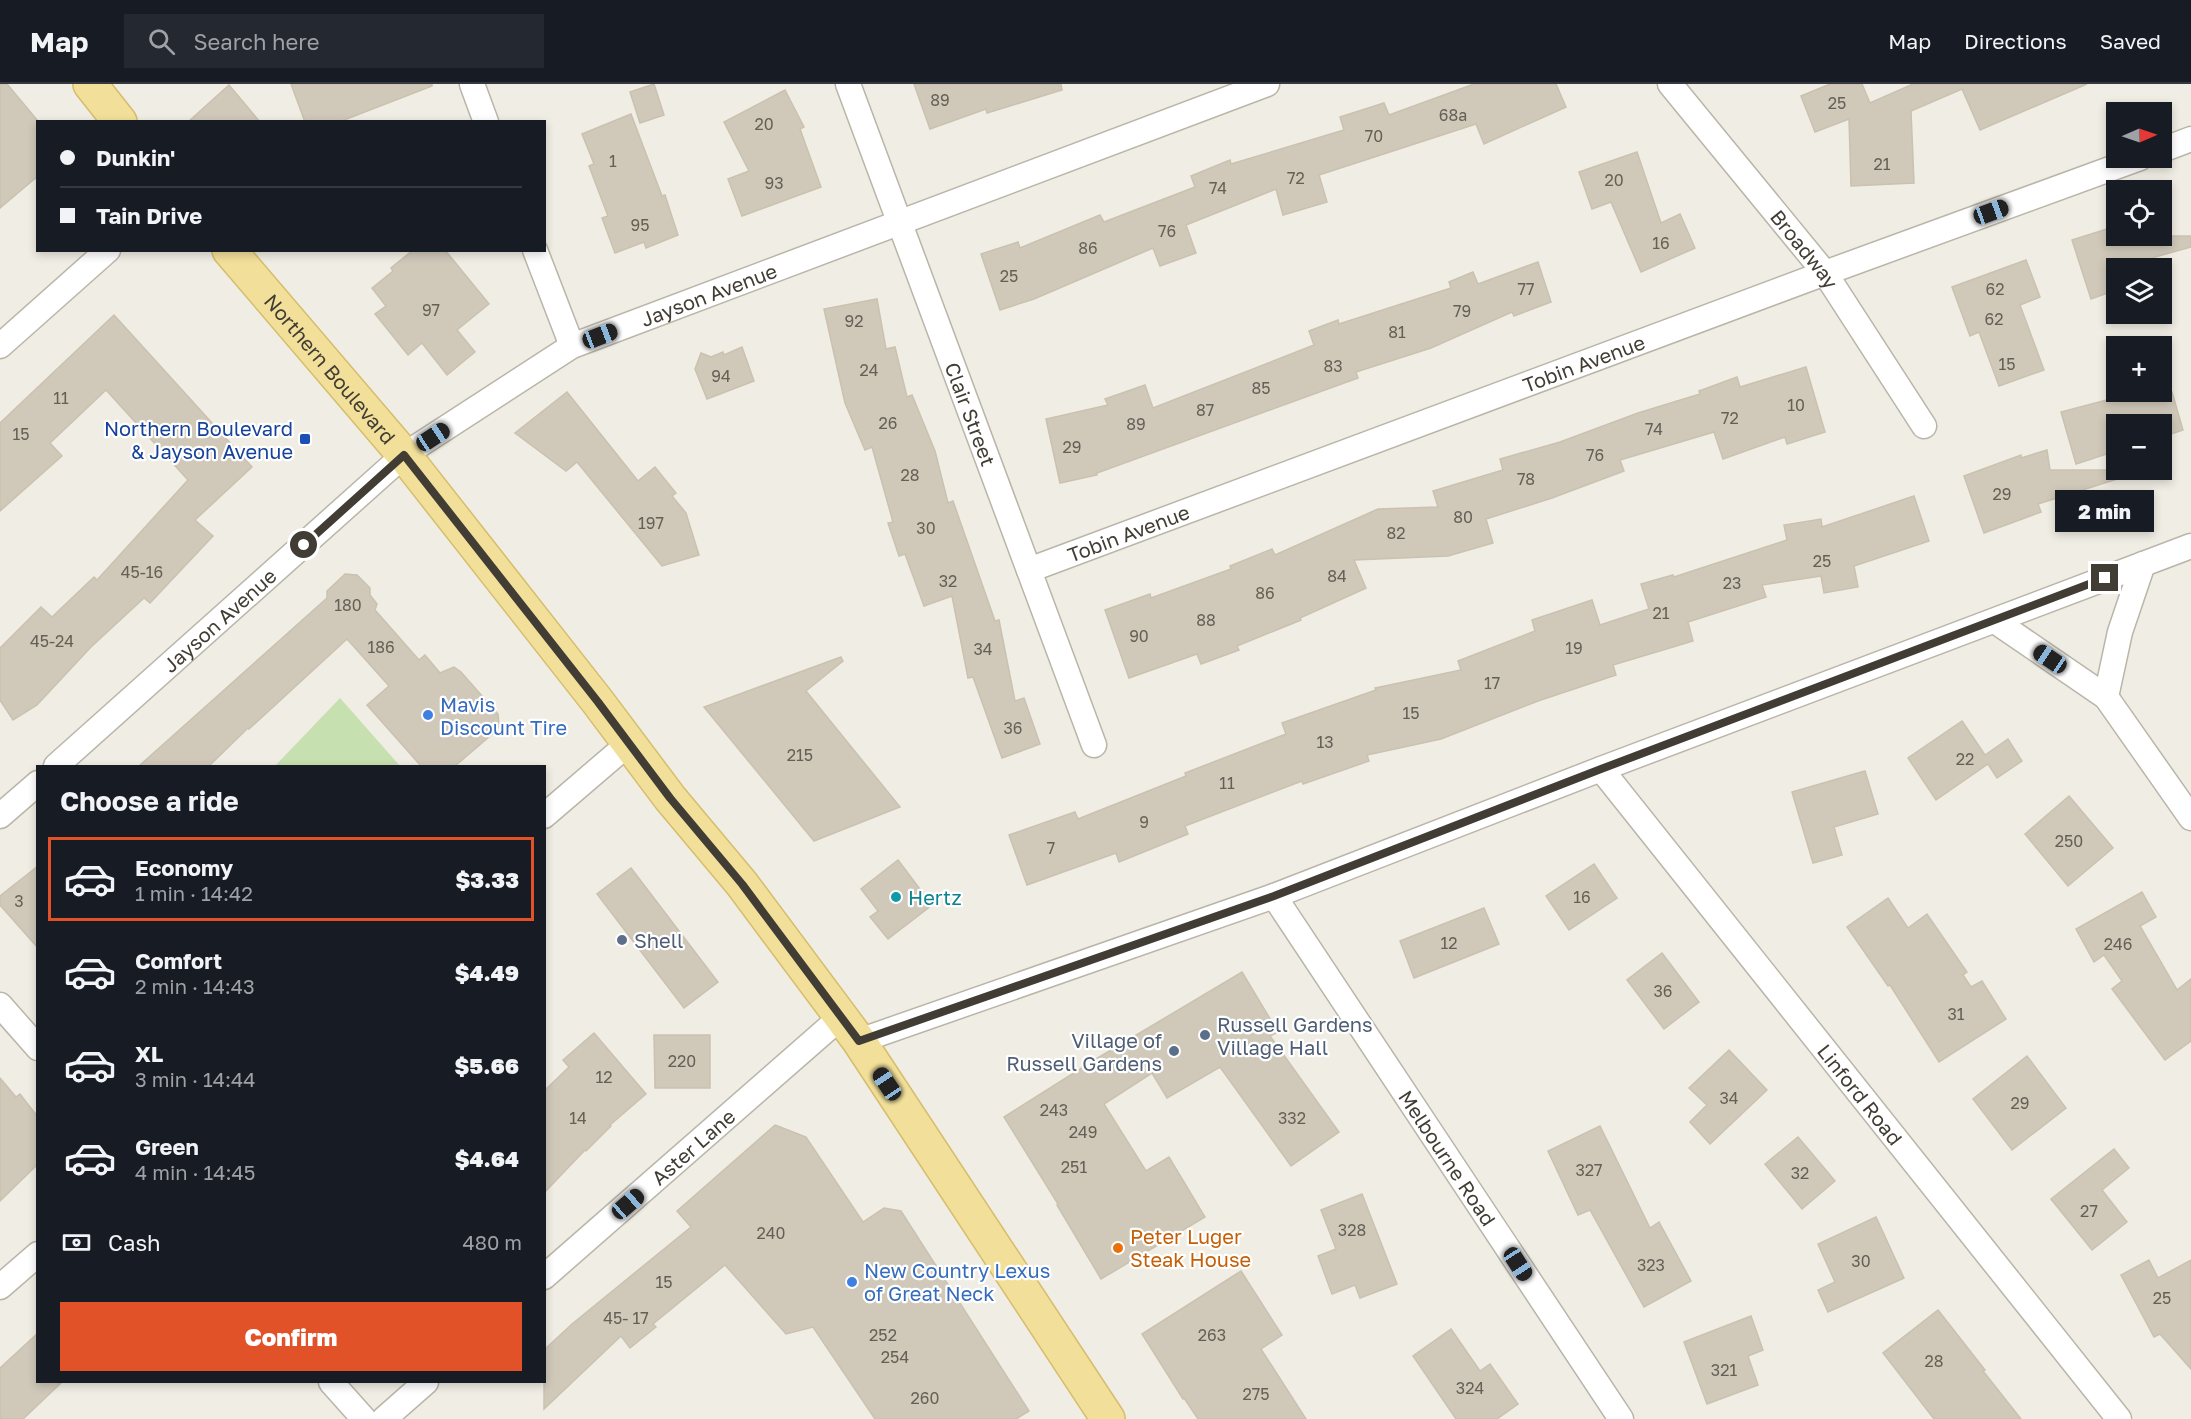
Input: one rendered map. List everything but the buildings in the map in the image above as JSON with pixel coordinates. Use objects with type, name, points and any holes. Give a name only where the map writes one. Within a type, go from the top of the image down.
[{"type":"main road","points":[[90,84],[118,120]]},
{"type":"main road","name":"Northern Boulevard","points":[[231,252],[404,455],[591,693],[670,798],[742,884],[850,1029],[1108,1419]]},
{"type":"street","points":[[472,84],[485,120]]},
{"type":"street","name":"Clair Street","points":[[848,84],[1094,745]]},
{"type":"street","name":"Jayson Avenue","points":[[57,765],[404,455],[572,346],[1267,84]]},
{"type":"street","name":"Broadway","points":[[1670,84],[1825,273],[1924,426]]},
{"type":"street","points":[[2172,146],[2191,139]]},
{"type":"street","name":"Tobin Avenue","points":[[1029,570],[2113,168]]},
{"type":"street","points":[[0,346],[106,252]]},
{"type":"street","points":[[536,252],[572,346]]},
{"type":"street","points":[[850,1029],[1274,896],[1601,769],[2191,546]]},
{"type":"street","points":[[2106,697],[2120,632],[2143,564]]},
{"type":"street","points":[[1995,621],[2106,697],[2191,818]]},
{"type":"street","points":[[546,814],[628,744]]},
{"type":"street","name":"Linford Road","points":[[1601,769],[2119,1419]]},
{"type":"street","points":[[0,816],[36,785]]},
{"type":"street","name":"Melbourne Road","points":[[1274,896],[1621,1419]]},
{"type":"street","points":[[0,1005],[36,1046]]},
{"type":"street","name":"Aster Lane","points":[[546,1275],[850,1029]]},
{"type":"street","points":[[0,1287],[36,1256]]},
{"type":"street","points":[[332,1383],[364,1419]]},
{"type":"street","points":[[384,1419],[425,1383]]},
{"type":"green space","points":[[340,698],[399,765],[276,765]]},
{"type":"place","name":"Northern Boulevard & Jayson Avenue","points":[[305,439]]},
{"type":"place","name":"Mavis Discount Tire","points":[[428,715]]},
{"type":"place","name":"Hertz","points":[[896,897]]},
{"type":"place","name":"Shell","points":[[622,940]]},
{"type":"place","name":"Russell Gardens Village Hall","points":[[1205,1035]]},
{"type":"place","name":"Village of Russell Gardens","points":[[1174,1051]]},
{"type":"place","name":"Peter Luger Steak House","points":[[1118,1248]]},
{"type":"place","name":"New Country Lexus of Great Neck","points":[[852,1282]]},
{"type":"route","points":[[304,545],[404,455],[598,702],[670,798],[742,884],[859,1041],[1274,896],[2105,578]]}]
